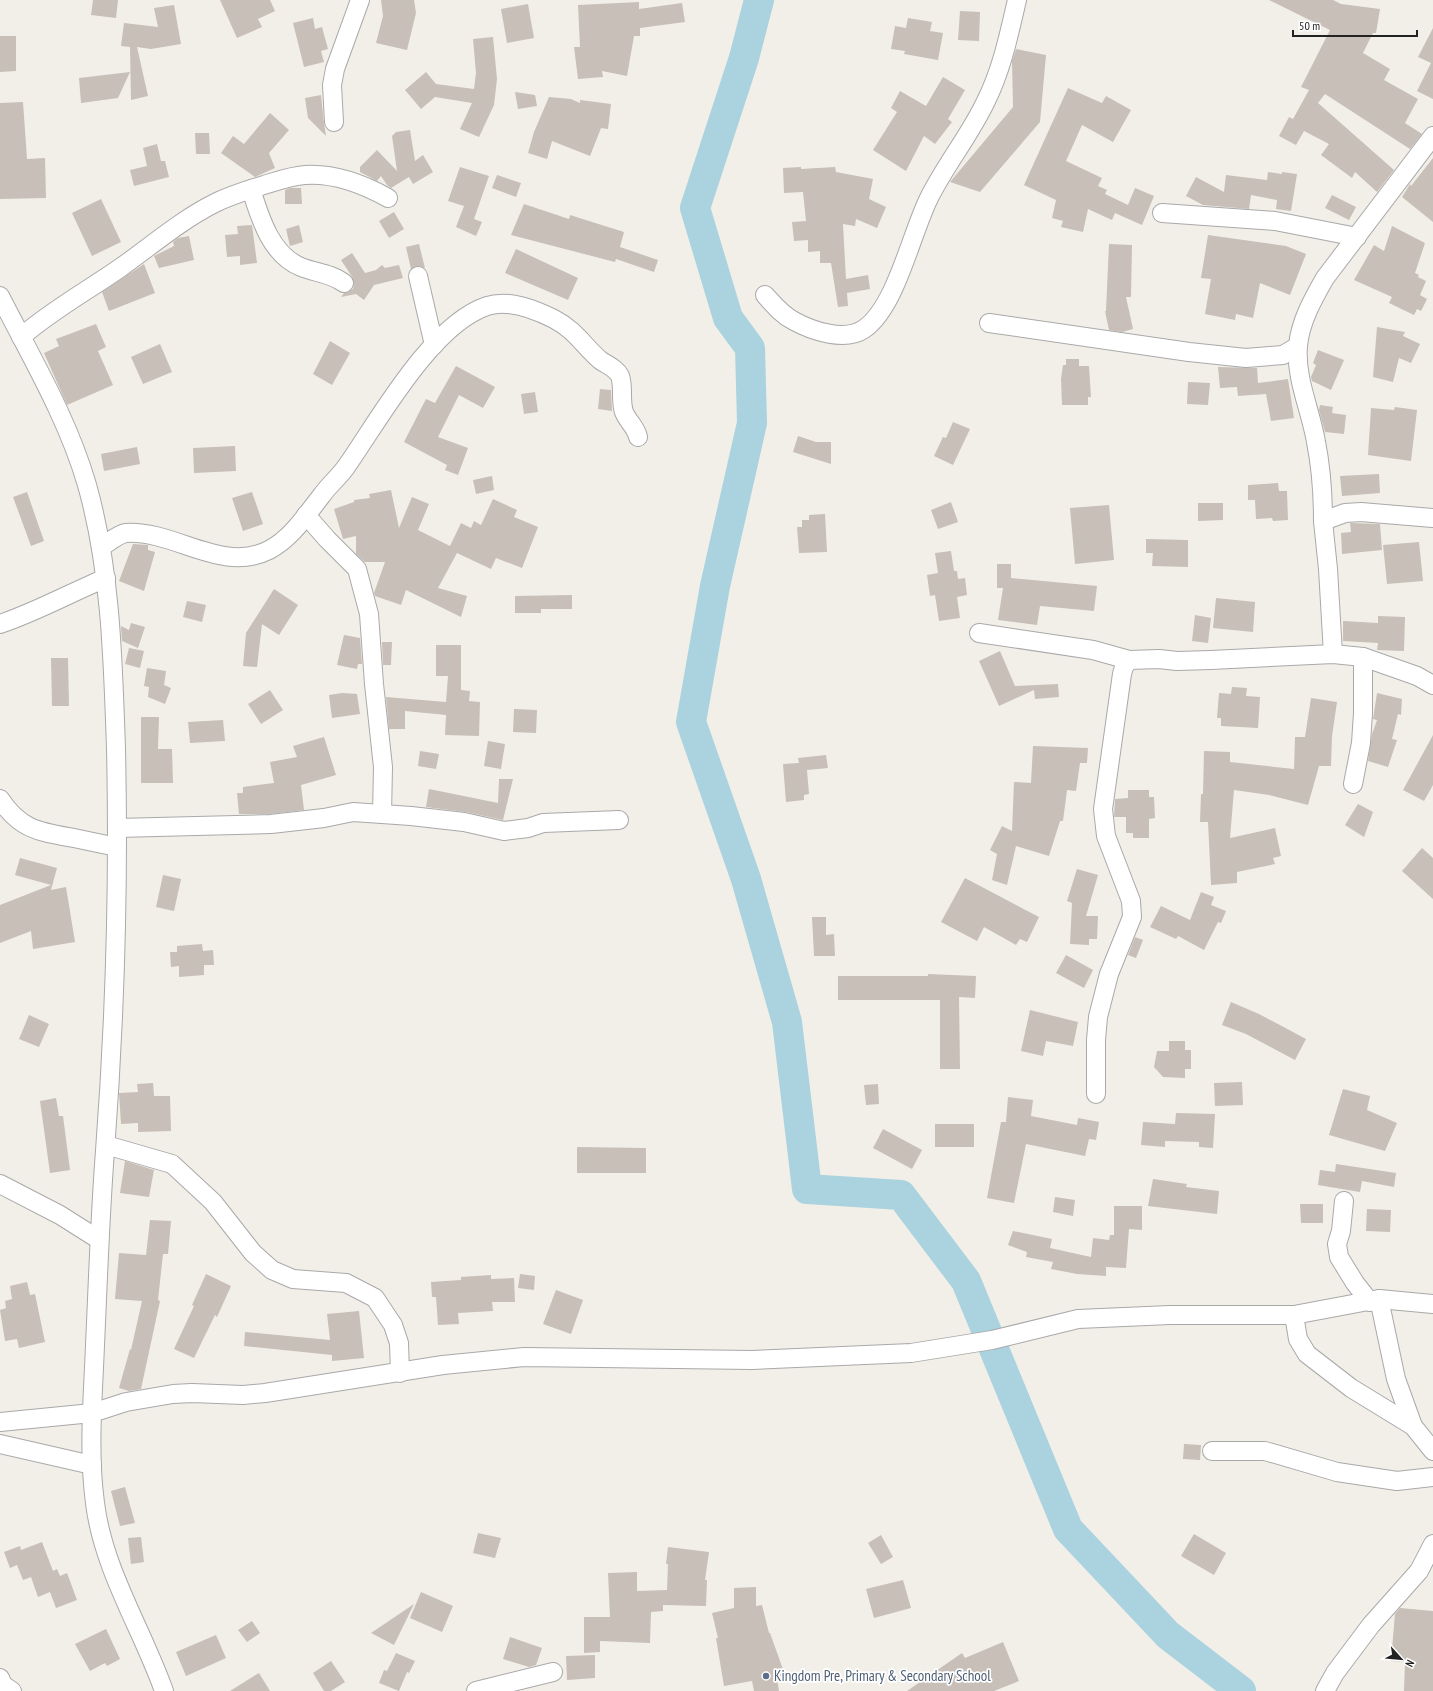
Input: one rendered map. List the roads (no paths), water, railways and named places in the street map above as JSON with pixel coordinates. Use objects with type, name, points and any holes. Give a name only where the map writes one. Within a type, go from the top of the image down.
[{"type":"street","points":[[334,122],[332,85],[335,69],[360,0]]},
{"type":"street","points":[[765,295],[780,311],[794,322],[830,333],[846,335],[863,330],[878,316],[892,292],[928,199],[945,167],[986,102],[1006,48],[1017,0]]},
{"type":"street","points":[[1333,654],[1328,569],[1316,442],[1299,368],[1298,346],[1311,303],[1325,278],[1433,136]]},
{"type":"street","points":[[20,337],[41,319],[216,202],[281,180],[312,175],[332,177],[356,183],[388,198]]},
{"type":"street","points":[[251,189],[263,222],[275,246],[282,255],[289,262],[303,268],[328,274],[344,282]]},
{"type":"street","points":[[1162,213],[1275,221],[1357,237]]},
{"type":"street","points":[[418,276],[434,345]]},
{"type":"street","points":[[0,296],[47,387],[71,440],[87,485],[101,547],[106,578],[114,685],[117,847],[114,996],[106,1145],[98,1239],[92,1413],[92,1465],[95,1505],[106,1549],[164,1691]]},
{"type":"street","points":[[101,547],[125,533],[162,538],[221,556],[247,558],[268,550],[288,537],[345,468],[388,403],[434,345],[454,326],[471,313],[488,306],[506,304],[527,307],[565,325],[577,334],[598,358],[618,373],[621,379],[623,410],[629,422],[636,430],[638,437]]},
{"type":"street","points":[[989,323],[1189,352],[1246,358],[1283,355],[1298,346]]},
{"type":"street","points":[[1323,521],[1345,513],[1361,512],[1433,518]]},
{"type":"street","points":[[306,515],[326,539],[357,570],[369,614],[374,684],[383,767],[382,814]]},
{"type":"street","points":[[0,624],[33,612],[62,597],[106,578]]},
{"type":"street","points":[[979,633],[1093,650],[1129,660],[1211,660],[1333,654],[1363,657],[1417,676],[1433,685]]},
{"type":"street","points":[[1353,784],[1361,743],[1363,721],[1363,657]]},
{"type":"street","points":[[1096,1094],[1096,1040],[1098,1017],[1109,974],[1132,917],[1131,901],[1106,836],[1102,809],[1122,674],[1124,667],[1129,660]]},
{"type":"street","points":[[0,799],[8,811],[25,825],[46,834],[117,847]]},
{"type":"street","points":[[117,828],[264,824],[324,818],[353,812],[464,822],[504,831],[528,828],[543,823],[619,820]]},
{"type":"street","points":[[106,1145],[172,1164],[213,1202],[253,1253],[272,1270],[293,1279],[346,1283],[375,1298],[393,1325],[399,1343],[400,1373]]},
{"type":"street","points":[[0,1184],[60,1215],[98,1239]]},
{"type":"street","points":[[1344,1201],[1341,1231],[1337,1244],[1339,1257],[1355,1283],[1375,1300],[1396,1379],[1413,1426],[1433,1452]]},
{"type":"street","points":[[0,1422],[92,1413],[126,1402],[172,1394],[192,1393],[243,1395],[265,1393],[400,1373],[443,1365],[524,1357],[752,1360],[911,1353],[992,1340],[1078,1319],[1170,1315],[1294,1315],[1375,1300],[1433,1304]]},
{"type":"street","points":[[1294,1315],[1298,1339],[1307,1354],[1351,1388],[1413,1426]]},
{"type":"street","points":[[0,1444],[92,1465]]},
{"type":"street","points":[[1212,1451],[1265,1451],[1337,1472],[1397,1481],[1433,1476]]},
{"type":"street","points":[[1325,1691],[1371,1625],[1419,1571],[1433,1544]]},
{"type":"street","points":[[476,1691],[552,1672]]},
{"type":"street","points":[[0,1678],[4,1685],[12,1691]]},
{"type":"waterway","points":[[759,0],[744,58],[695,208],[728,318],[750,348],[752,423],[715,586],[691,722],[746,879],[787,1022],[807,1189],[901,1195],[966,1281],[1068,1529],[1168,1635],[1241,1691]]},
{"type":"place","name":"Kingdom Pre, Primary & Secondary School","points":[[766,1676]]}]
